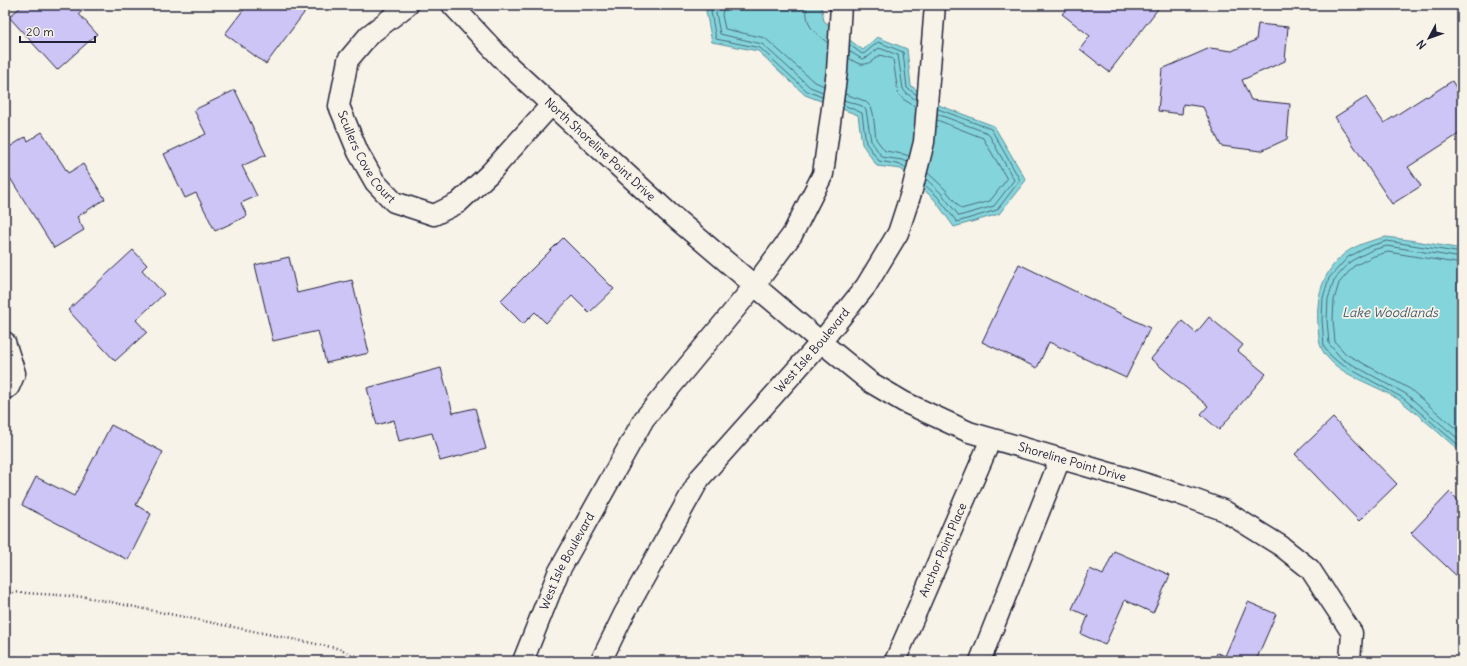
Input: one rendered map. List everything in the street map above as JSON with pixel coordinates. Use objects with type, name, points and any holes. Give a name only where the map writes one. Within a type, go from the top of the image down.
[{"type":"street","name":"Scullers Cove Court","points":[[408,5],[369,35],[348,60],[339,106],[358,152],[375,182],[394,202],[434,214],[458,203],[490,173],[552,104]]},
{"type":"street","name":"North Shoreline Point Drive","points":[[452,5],[506,63],[668,212],[755,285]]},
{"type":"street","name":"West Isle Boulevard","points":[[601,661],[624,614],[700,478],[821,342],[866,286],[898,233],[912,190],[924,142],[935,5]]},
{"type":"street","name":"West Isle Boulevard","points":[[523,661],[558,573],[644,419],[755,285],[792,235],[823,174],[837,71],[840,14]]},
{"type":"street","name":"Shoreline Point Drive","points":[[755,285],[870,382],[904,402],[969,432],[1179,494],[1223,510],[1281,546],[1310,569],[1352,633],[1350,661]]},
{"type":"street","points":[[5,342],[15,373],[9,387],[5,389]]},
{"type":"street","name":"Anchor Point Place","points":[[895,661],[992,439]]},
{"type":"street","points":[[980,661],[1060,459]]},
{"type":"path","points":[[5,593],[12,592],[86,597],[336,648],[367,661]]},
{"type":"water","points":[[710,5],[821,5],[824,21],[863,50],[877,37],[907,49],[911,86],[941,106],[994,126],[1026,180],[999,214],[954,227],[934,199],[901,169],[877,166],[862,144],[858,115],[805,95],[758,51],[712,42],[706,11]]},
{"type":"water","name":"Lake Woodlands","points":[[1386,237],[1462,249],[1462,453],[1402,402],[1352,376],[1334,364],[1324,353],[1320,345],[1318,305],[1322,286],[1330,269],[1336,261],[1353,248],[1364,243]]},
{"type":"building","points":[[23,5],[89,5],[79,14],[97,34],[57,70],[9,17]]},
{"type":"building","points":[[247,5],[310,5],[266,64],[225,34]]},
{"type":"building","points":[[1070,5],[1161,5],[1109,72],[1080,49],[1090,36],[1062,14]]},
{"type":"building","points":[[1258,24],[1288,27],[1285,61],[1242,80],[1251,100],[1290,104],[1287,139],[1261,151],[1221,146],[1203,107],[1183,104],[1182,114],[1158,111],[1162,69],[1210,48],[1232,51],[1256,40]]},
{"type":"building","points":[[1452,81],[1462,97],[1462,132],[1408,167],[1421,186],[1392,204],[1335,117],[1366,97],[1384,123]]},
{"type":"building","points":[[235,90],[266,155],[242,166],[257,196],[241,203],[247,216],[215,231],[196,193],[185,198],[164,154],[206,134],[194,110]]},
{"type":"building","points":[[42,132],[68,173],[83,164],[105,199],[77,217],[84,230],[54,248],[5,170],[5,150],[25,137],[28,141]]},
{"type":"building","points":[[563,238],[614,289],[589,313],[572,296],[546,323],[535,312],[523,324],[500,301]]},
{"type":"building","points":[[133,250],[147,265],[142,270],[164,294],[136,320],[147,332],[115,361],[68,310]]},
{"type":"building","points":[[289,257],[297,293],[352,280],[369,353],[326,363],[318,331],[273,341],[255,265]]},
{"type":"building","points":[[1019,264],[1150,328],[1126,378],[1049,342],[1037,368],[982,342]]},
{"type":"building","points":[[1209,317],[1243,345],[1238,351],[1266,374],[1219,430],[1201,414],[1208,406],[1151,359],[1182,321],[1196,333]]},
{"type":"building","points":[[441,368],[453,413],[475,408],[486,449],[440,461],[432,433],[399,441],[394,420],[377,425],[367,388]]},
{"type":"building","points":[[1333,418],[1397,484],[1359,521],[1295,454]]},
{"type":"building","points":[[111,425],[163,452],[136,505],[151,514],[128,560],[22,505],[36,477],[74,496]]},
{"type":"building","points":[[1450,492],[1462,504],[1462,581],[1411,533]]},
{"type":"building","points":[[1114,551],[1170,575],[1153,613],[1125,600],[1105,645],[1081,634],[1088,616],[1072,609],[1090,569],[1103,575]]},
{"type":"building","points":[[1248,602],[1276,614],[1257,658],[1263,661],[1213,661],[1217,653],[1225,656]]}]
